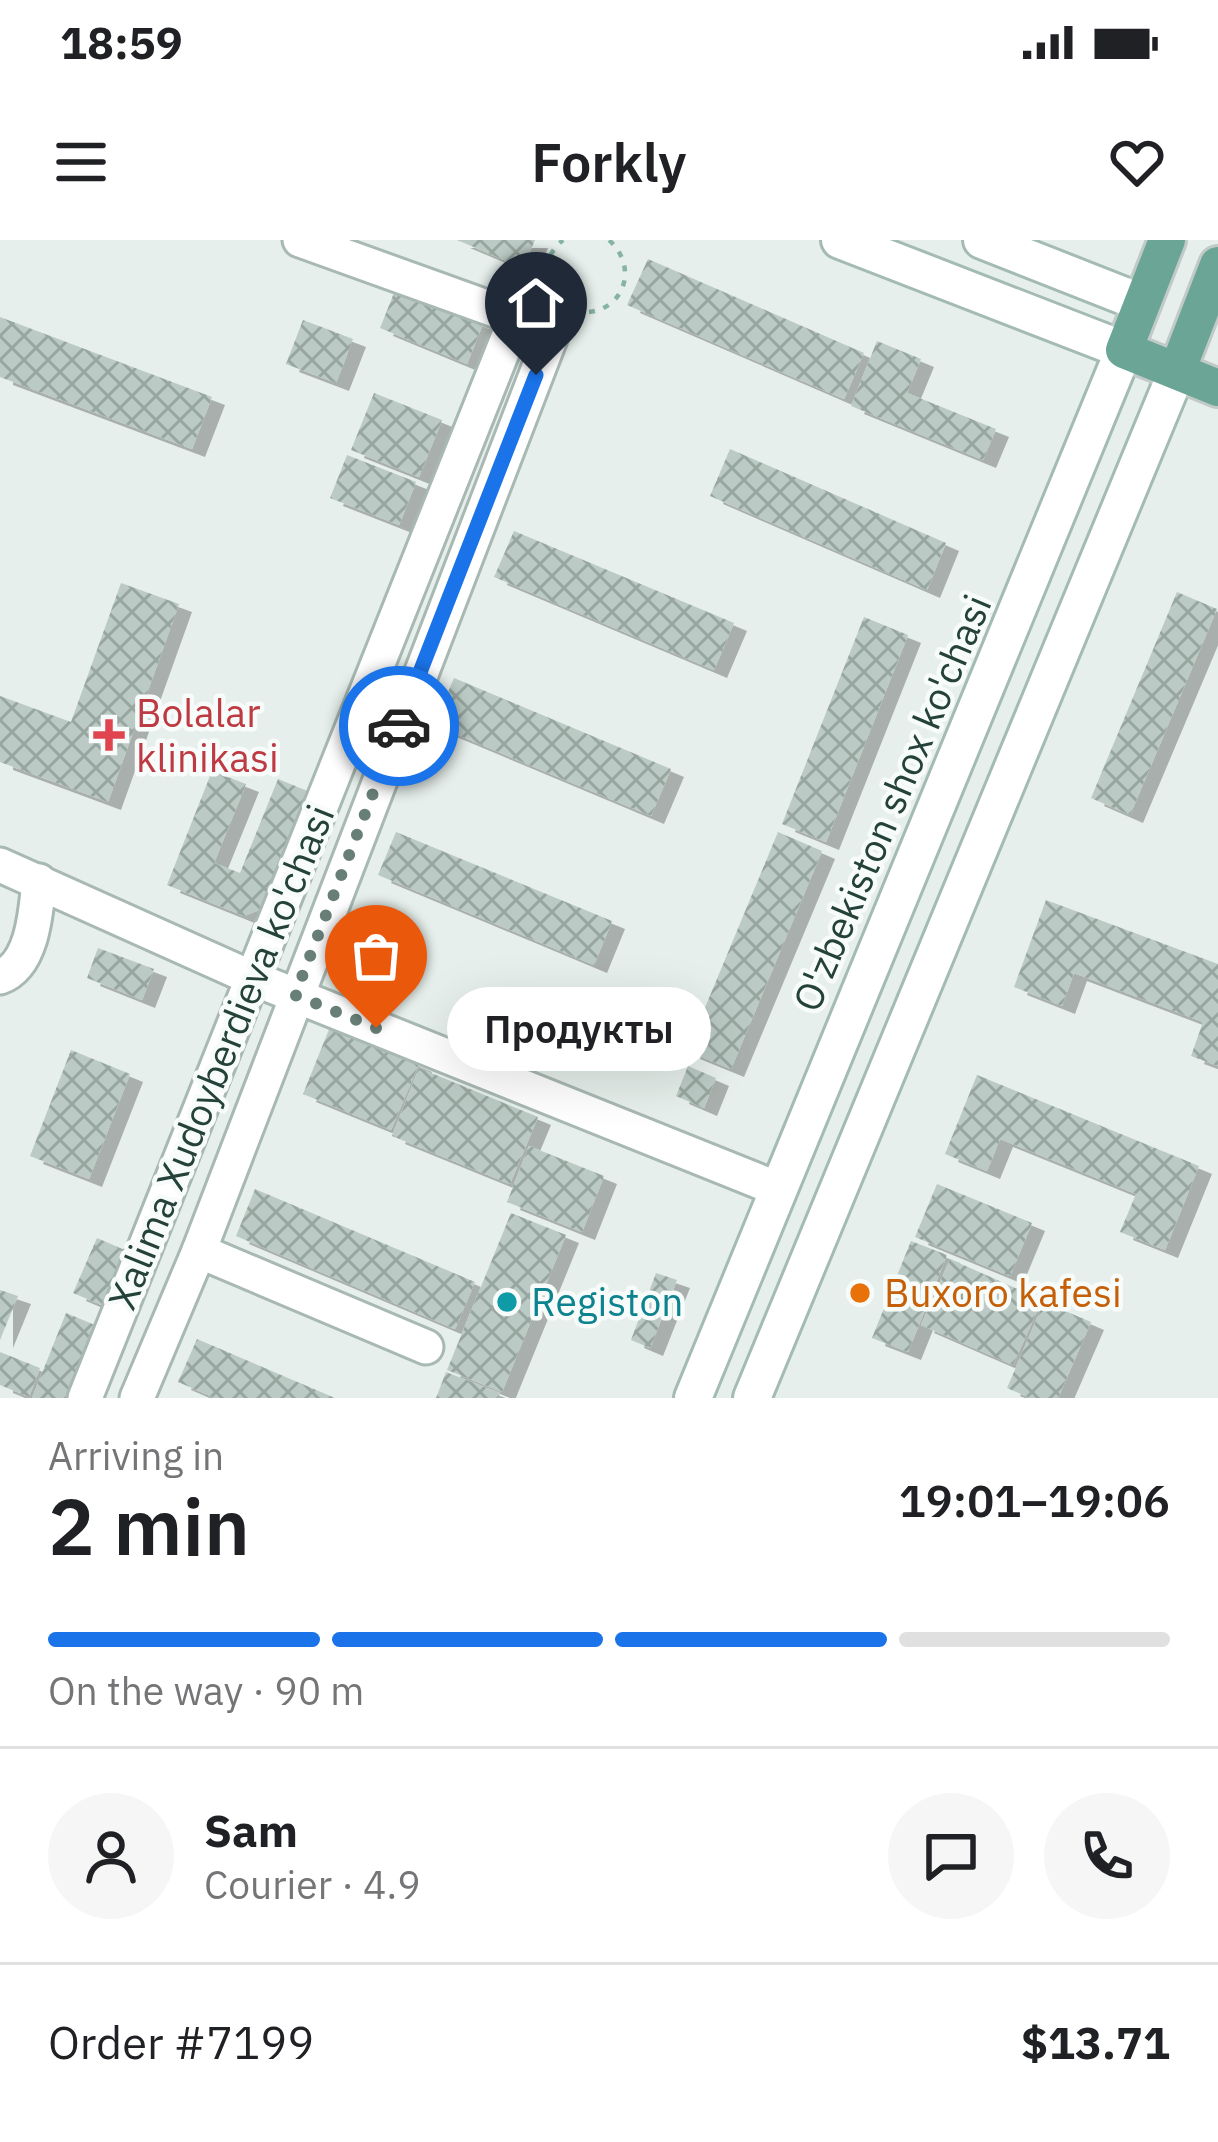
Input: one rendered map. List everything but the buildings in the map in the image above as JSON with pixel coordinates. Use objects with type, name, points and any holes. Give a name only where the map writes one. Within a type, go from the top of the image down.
[{"type":"main road","points":[[840,240],[1218,388]]},
{"type":"main road","points":[[982,240],[1207,329]]},
{"type":"main road","name":"O'zbekiston shox ko'chasi","points":[[693,1398],[1167,240]]},
{"type":"main road","points":[[752,1398],[1138,461],[1177,371],[1207,329],[1218,265]]},
{"type":"main road","points":[[1088,440],[1138,461]]},
{"type":"street","points":[[300,240],[517,315]]},
{"type":"street","name":"Xalima Xudoyberdieva ko'chasi","points":[[86,1398],[517,315],[553,331],[199,1251],[137,1398]]},
{"type":"street","points":[[0,865],[252,978],[778,1189]]},
{"type":"street","points":[[0,977],[11,973],[26,948],[39,881]]},
{"type":"street","points":[[199,1251],[426,1347]]},
{"type":"path","points":[[563,240],[549,258],[547,286],[565,308],[592,313],[616,300],[624,288],[625,260],[609,240]]},
{"type":"way so far","points":[[376,1028],[295,995],[399,726]]},
{"type":"place","name":"Bolalar klinikasi","points":[[109,735]]},
{"type":"place","name":"Продукты","points":[[376,1028]]},
{"type":"place","name":"Buxoro kafesi","points":[[860,1293]]},
{"type":"place","name":"Registon","points":[[507,1302]]},
{"type":"route","points":[[399,726],[536,375]]}]
